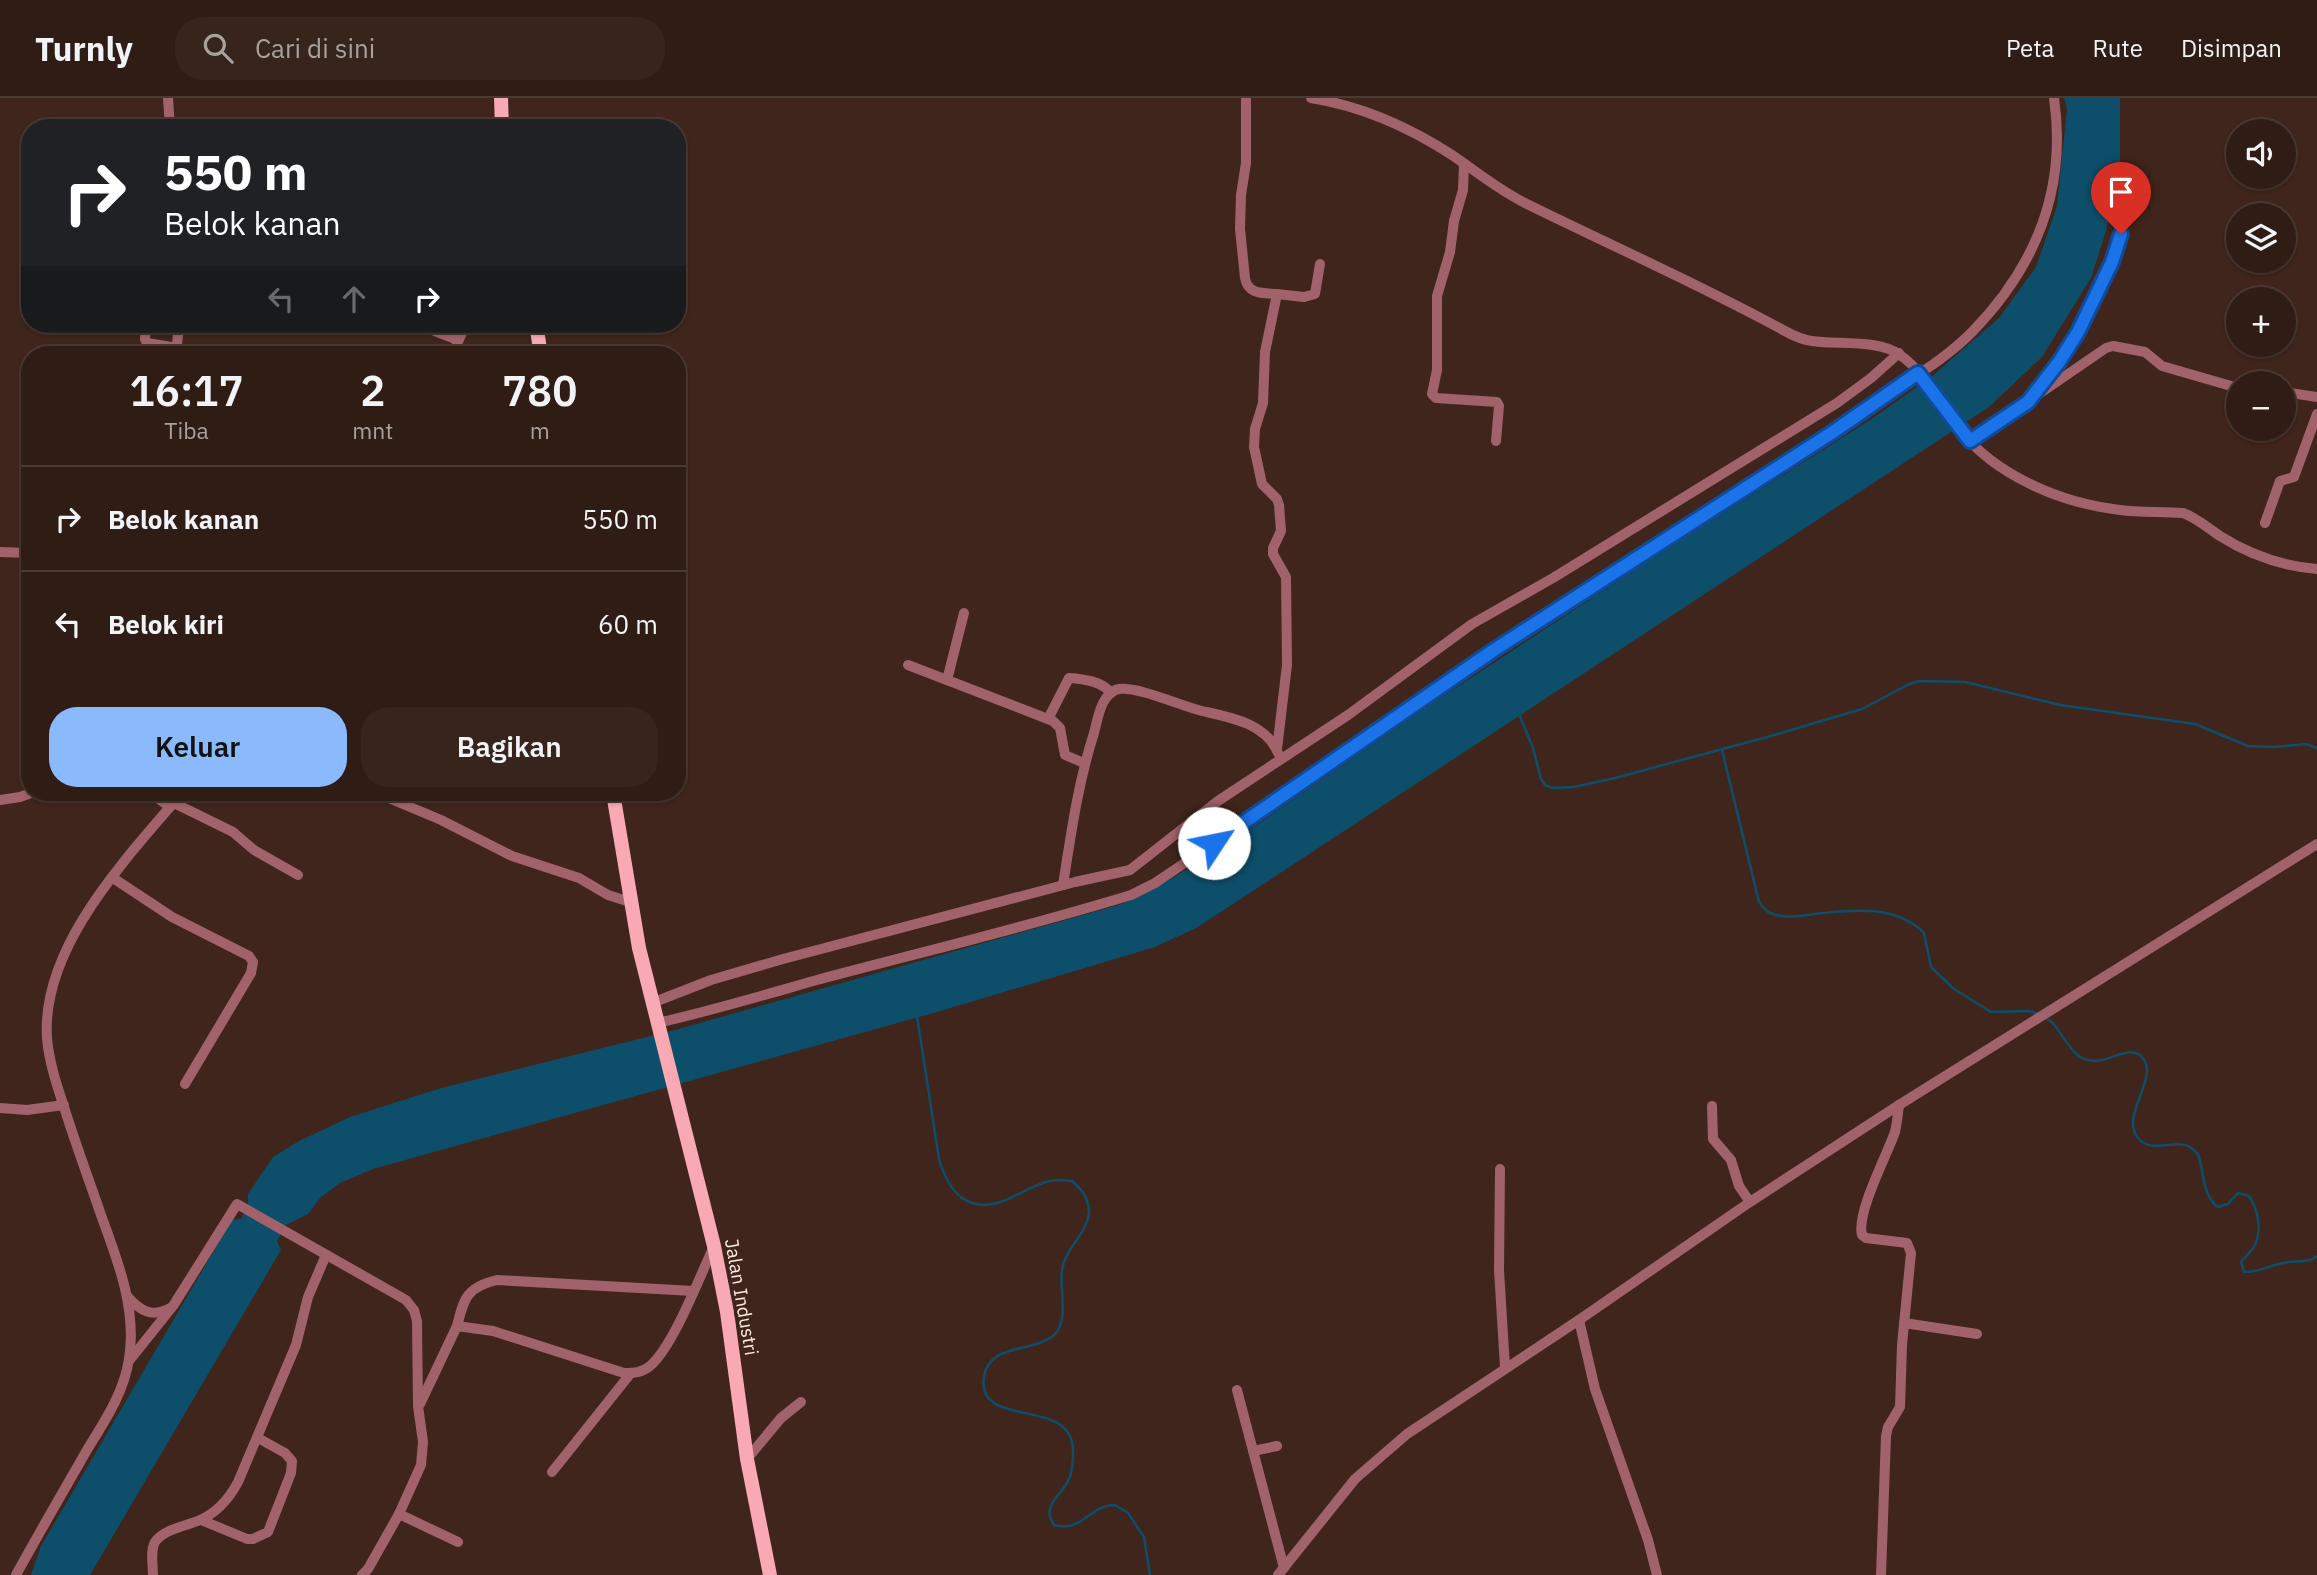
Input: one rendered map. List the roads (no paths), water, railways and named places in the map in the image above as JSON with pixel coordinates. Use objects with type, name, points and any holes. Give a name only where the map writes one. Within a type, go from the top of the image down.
[{"type":"main road","points":[[501,98],[502,119]]},
{"type":"main road","name":"Jalan Industri","points":[[615,801],[630,902],[652,1003],[714,1247],[727,1312],[747,1459],[769,1575]]},
{"type":"street","points":[[168,98],[169,119]]},
{"type":"street","points":[[1246,98],[1246,163],[1240,229],[1246,285],[1256,292],[1312,296],[1317,290],[1320,264]]},
{"type":"street","points":[[1311,98],[1365,111],[1416,134],[1525,204],[1661,266],[1795,336],[1814,342],[1874,346],[1899,353],[1921,376],[1970,441],[2004,470],[2053,493],[2109,509],[2183,513],[2194,517],[2220,536],[2251,553],[2270,560],[2317,569]]},
{"type":"street","points":[[1365,111],[1370,98]]},
{"type":"street","points":[[658,1026],[1144,890],[1505,643],[1921,376],[1974,330],[2009,287],[2036,243],[2052,191],[2057,155],[2054,98]]},
{"type":"street","points":[[1464,164],[1463,190],[1454,221],[1450,252],[1437,296],[1437,370],[1432,394],[1436,398],[1497,402],[1499,406],[1496,441]]},
{"type":"street","points":[[2028,402],[2078,332],[2112,262],[2121,234]]},
{"type":"street","points":[[1277,295],[1265,352],[1263,403],[1255,429],[1254,447],[1262,484],[1277,499],[1279,505],[1282,531],[1273,548],[1273,554],[1286,577],[1287,665],[1278,754]]},
{"type":"street","points":[[145,333],[147,343],[158,346]]},
{"type":"street","points":[[440,333],[458,340]]},
{"type":"street","points":[[456,346],[462,333]]},
{"type":"street","points":[[1970,441],[2106,348],[2113,346],[2145,352],[2162,366],[2226,385]]},
{"type":"street","points":[[652,1003],[711,980],[1130,870],[1278,754],[1348,715],[1472,625],[1838,403],[1899,353]]},
{"type":"street","points":[[2296,394],[2317,397]]},
{"type":"street","points":[[2265,523],[2280,481],[2294,477],[2317,414]]},
{"type":"street","points":[[0,552],[21,553]]},
{"type":"street","points":[[947,680],[964,613]]},
{"type":"street","points":[[908,665],[1048,719],[1060,728],[1065,755],[1084,763]]},
{"type":"street","points":[[1048,719],[1069,678],[1099,683],[1111,693]]},
{"type":"street","points":[[1063,886],[1084,763],[1103,703],[1111,693],[1121,689],[1137,691],[1187,708],[1238,719],[1265,735],[1278,754]]},
{"type":"street","points":[[0,800],[21,797]]},
{"type":"street","points":[[165,801],[233,832],[254,850],[298,875]]},
{"type":"street","points":[[16,1575],[113,1405],[129,1361],[131,1340],[128,1296],[64,1105],[47,1040],[51,992],[71,942],[113,878],[175,801]]},
{"type":"street","points":[[396,801],[512,856],[579,878],[608,895],[630,902]]},
{"type":"street","points":[[1281,1572],[1355,1479],[1406,1434],[1899,1105],[2317,844]]},
{"type":"street","points":[[113,878],[172,917],[249,956],[253,962],[251,973],[185,1084]]},
{"type":"street","points":[[0,1108],[27,1110],[64,1105]]},
{"type":"street","points":[[1881,1575],[1886,1436],[1888,1427],[1900,1407],[1911,1253],[1910,1246],[1901,1241],[1866,1238],[1861,1227],[1872,1187],[1895,1131],[1899,1105]]},
{"type":"street","points":[[1712,1106],[1713,1139],[1731,1160],[1740,1186],[1750,1202]]},
{"type":"street","points":[[1500,1169],[1499,1270],[1504,1367]]},
{"type":"street","points":[[129,1361],[173,1306],[237,1204],[399,1295],[414,1310],[417,1321],[418,1406],[423,1454],[417,1475],[369,1573]]},
{"type":"street","points":[[457,1326],[493,1331],[615,1371],[631,1373],[645,1369],[658,1357],[678,1323],[714,1247]]},
{"type":"street","points":[[153,1575],[153,1550],[156,1541],[167,1533],[201,1520],[228,1499],[246,1468],[296,1345],[309,1297],[326,1255]]},
{"type":"street","points":[[418,1406],[457,1326],[467,1295],[484,1283],[497,1280],[693,1292]]},
{"type":"street","points":[[128,1296],[136,1306],[148,1312],[158,1313],[173,1306]]},
{"type":"street","points":[[1579,1320],[1595,1389],[1648,1540],[1657,1575]]},
{"type":"street","points":[[1904,1323],[1977,1334]]},
{"type":"street","points":[[552,1472],[631,1373]]},
{"type":"street","points":[[1237,1390],[1281,1572]]},
{"type":"street","points":[[747,1459],[781,1418],[801,1402]]},
{"type":"street","points":[[201,1520],[247,1539],[259,1538],[268,1532],[292,1461],[285,1453],[258,1438]]},
{"type":"street","points":[[1253,1451],[1277,1446]]},
{"type":"street","points":[[399,1514],[458,1542]]},
{"type":"water","points":[[2064,98],[2120,98],[2120,164],[2106,231],[2091,278],[2042,357],[1989,407],[1196,928],[1155,947],[937,1012],[373,1169],[340,1183],[320,1198],[308,1214],[286,1225],[277,1241],[281,1250],[90,1575],[31,1575],[41,1546],[232,1220],[241,1219],[248,1205],[248,1194],[273,1157],[299,1141],[350,1117],[441,1088],[675,1030],[1122,904],[1156,888],[1238,838],[1427,707],[1656,556],[1873,418],[1931,377],[1999,318],[2036,267],[2057,206],[2067,109]]},
{"type":"waterway","points":[[1519,714],[1533,748],[1541,779],[1545,785],[1553,788],[1574,787],[1615,778],[1771,736],[1862,709],[1919,681],[1965,682],[2060,705],[2195,724],[2248,746],[2306,744],[2317,748]]},
{"type":"waterway","points":[[1722,750],[1759,902],[1767,911],[1781,916],[1872,911],[1900,917],[1924,933],[1931,967],[1954,989],[1991,1012],[2029,1011],[2038,1014]]},
{"type":"waterway","points":[[917,1016],[939,1159],[948,1182],[955,1191],[971,1203],[993,1204],[1044,1182],[1061,1180],[1072,1181],[1086,1199],[1089,1208],[1087,1221],[1067,1255],[1062,1270],[1063,1314],[1058,1330],[1044,1341],[1012,1350],[994,1359],[987,1366],[984,1377],[985,1393],[994,1403],[1056,1422],[1068,1432],[1073,1448],[1072,1468],[1066,1485],[1051,1506],[1050,1518],[1054,1525],[1072,1525],[1099,1509],[1115,1505],[1128,1513],[1144,1537],[1150,1575]]},
{"type":"waterway","points":[[2047,1019],[2075,1053],[2088,1060],[2096,1061],[2128,1052],[2141,1056],[2146,1064],[2147,1074],[2133,1118],[2138,1138],[2149,1145],[2179,1144],[2191,1147],[2198,1154],[2209,1196],[2218,1207],[2228,1204],[2238,1193],[2249,1196],[2257,1213],[2259,1226],[2254,1247],[2241,1262],[2244,1272],[2310,1260],[2317,1256]]}]
